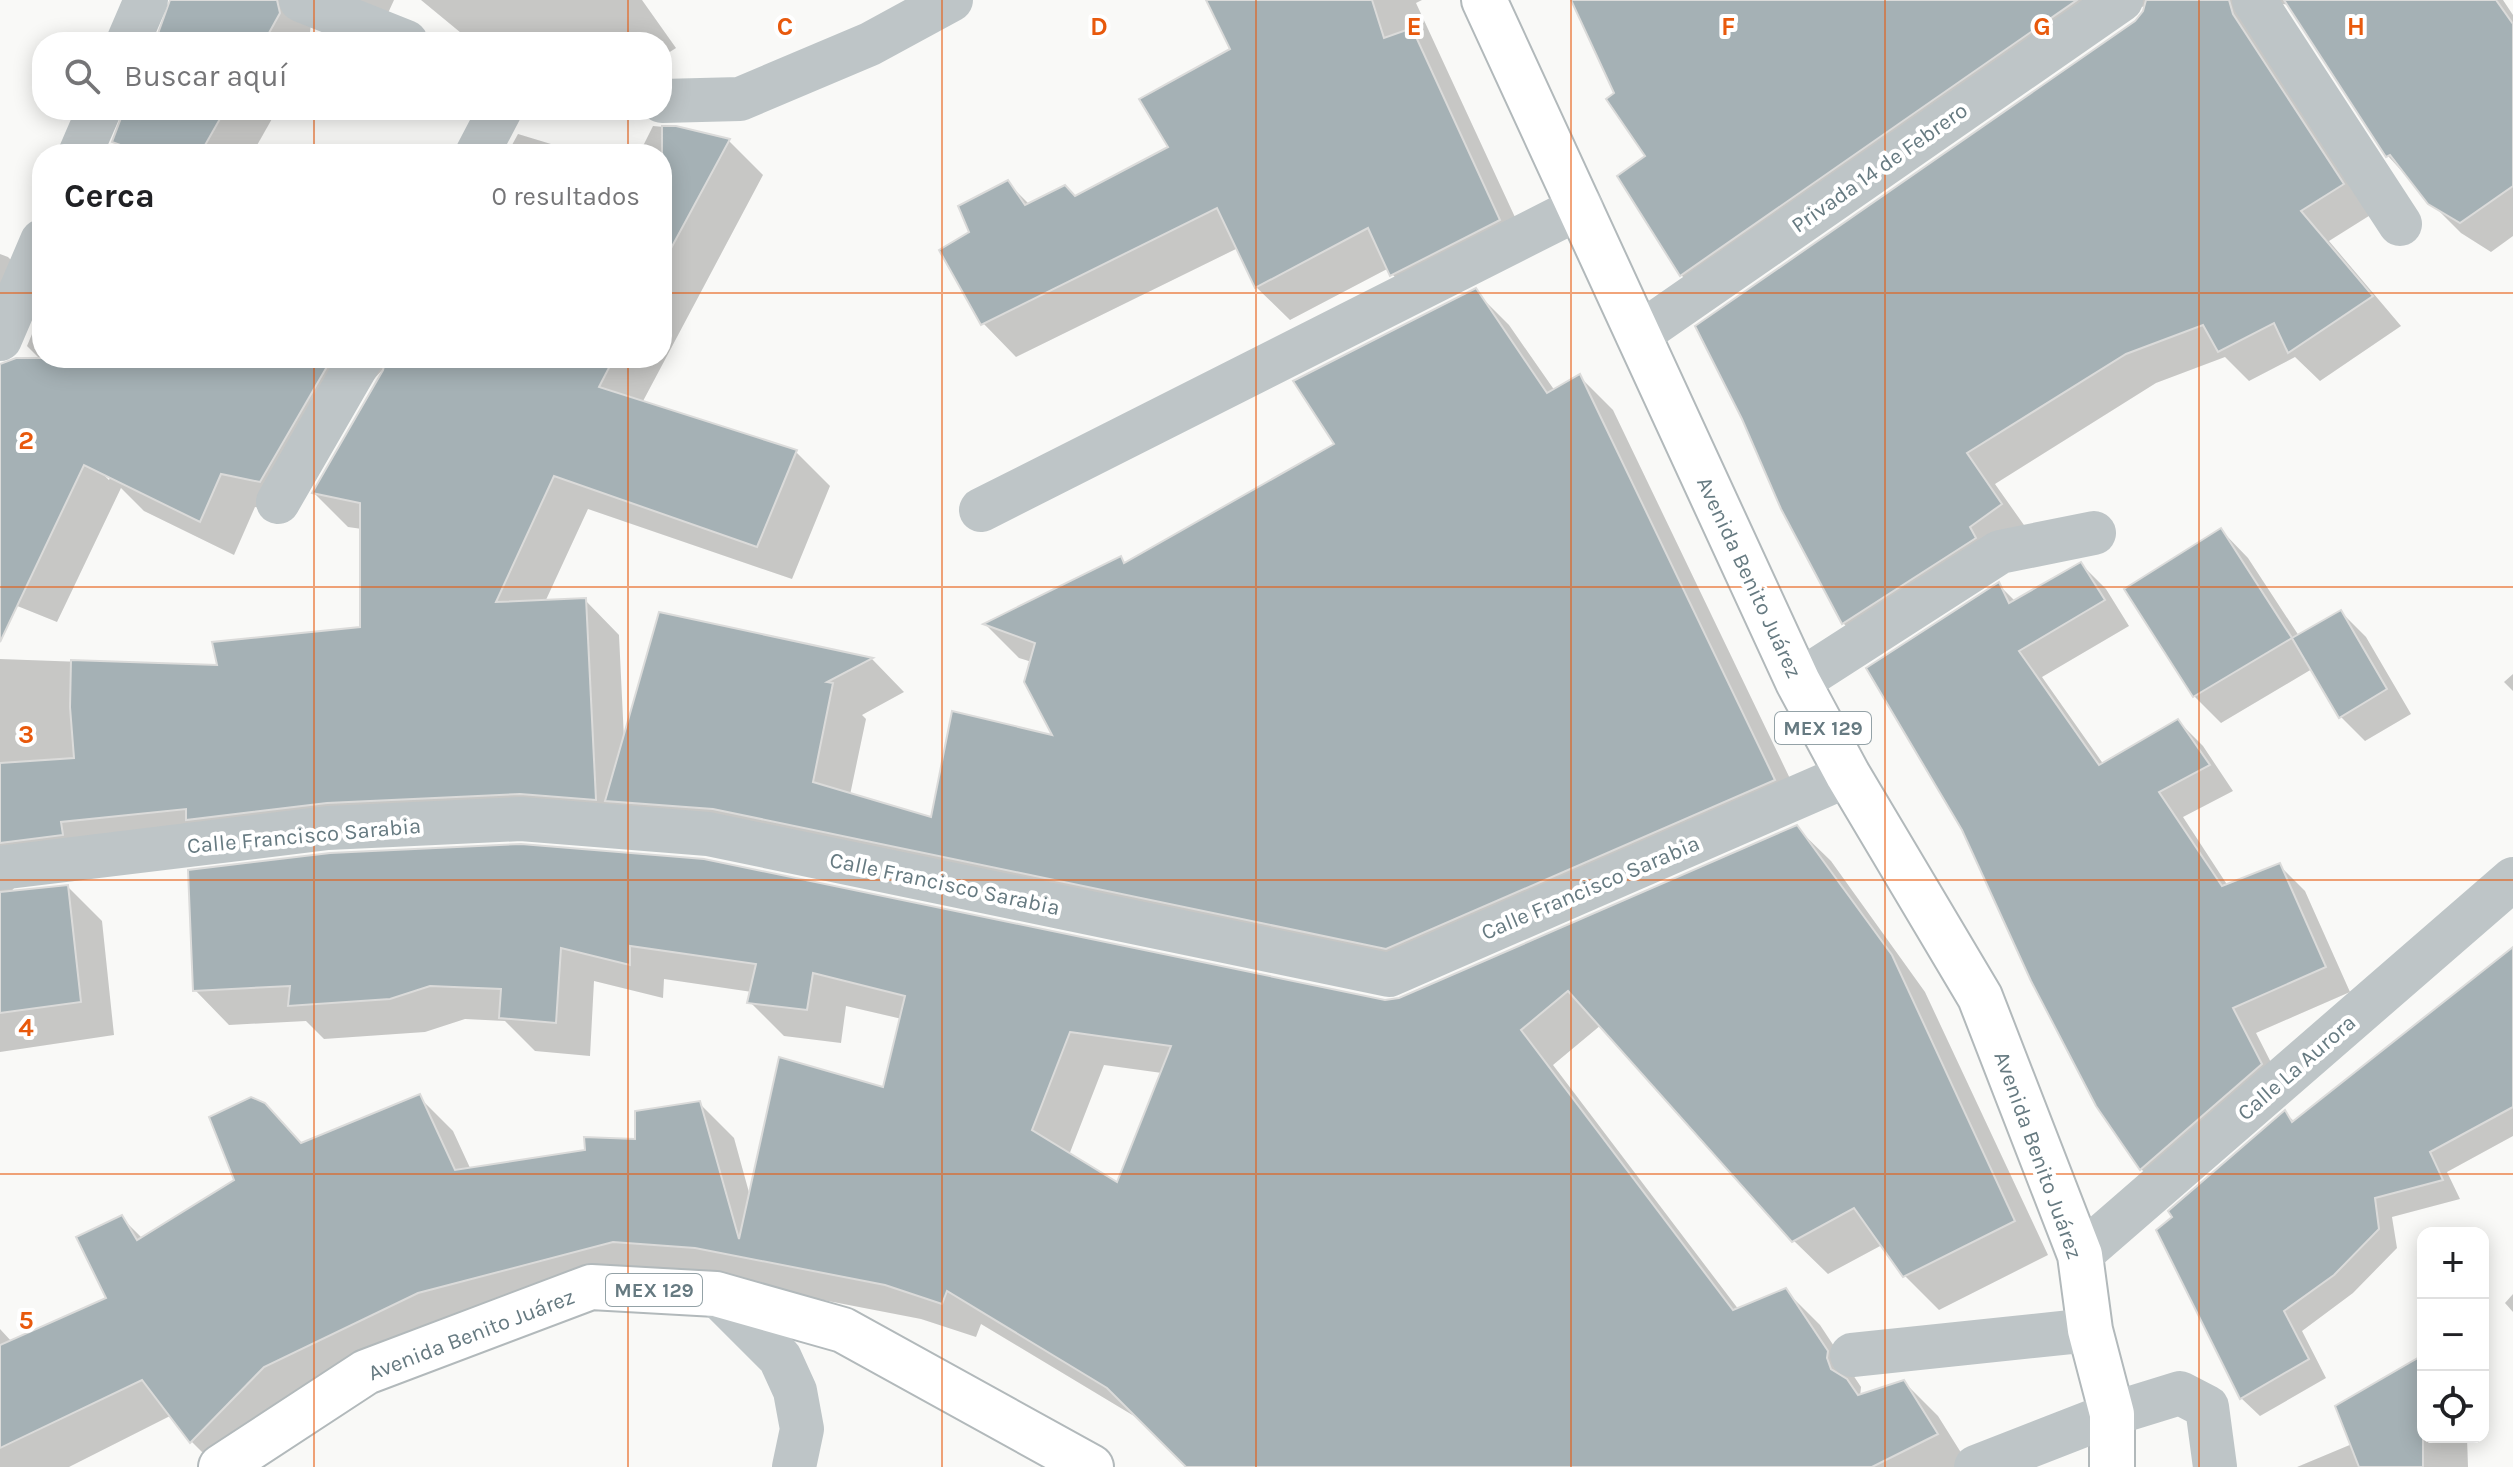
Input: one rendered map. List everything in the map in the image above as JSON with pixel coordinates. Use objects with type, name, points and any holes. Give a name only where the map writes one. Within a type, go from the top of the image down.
[{"type":"main road","name":"Avenida Benito Juárez","points":[[1484,0],[1798,682],[1848,775],[1980,997],[2080,1255],[2090,1330],[2112,1414],[2112,1467]]},
{"type":"main road","name":"Avenida Benito Juárez","points":[[221,1467],[366,1372],[591,1287],[716,1294],[843,1330],[1091,1467]]},
{"type":"street","points":[[132,32],[146,0]]},
{"type":"street","points":[[301,0],[381,32]]},
{"type":"street","points":[[672,101],[740,99],[870,44],[951,0]]},
{"type":"street","name":"Privada 14 de Febrero","points":[[1638,335],[2121,0]]},
{"type":"street","points":[[2254,0],[2400,224]]},
{"type":"street","points":[[84,144],[95,120]]},
{"type":"street","points":[[482,144],[495,120]]},
{"type":"street","points":[[981,510],[1581,207]]},
{"type":"street","points":[[0,339],[32,264]]},
{"type":"street","points":[[278,502],[355,368]]},
{"type":"street","points":[[1798,682],[2000,552],[2094,533]]},
{"type":"street","name":"Calle Francisco Sarabia","points":[[0,868],[328,828],[521,819],[708,834],[1389,975],[1848,775]]},
{"type":"street","name":"Calle La Aurora","points":[[2080,1255],[2513,879]]},
{"type":"street","points":[[716,1294],[780,1358],[795,1391],[802,1429],[794,1467]]},
{"type":"street","points":[[1852,1355],[2090,1330]]},
{"type":"street","points":[[1976,1467],[2112,1414],[2180,1393],[2207,1407],[2215,1467]]},
{"type":"building","points":[[170,0],[277,0],[280,13],[270,32],[159,32]]},
{"type":"building","points":[[1206,0],[1372,0],[1384,38],[1412,28],[1500,220],[1390,276],[1368,228],[1255,288],[1217,208],[981,325],[939,250],[969,232],[958,206],[1008,180],[1025,205],[1065,185],[1075,196],[1168,147],[1139,99],[1230,49]]},
{"type":"building","points":[[1571,0],[2077,0],[1680,276],[1617,176],[1645,156],[1606,99],[1614,93]]},
{"type":"building","points":[[2146,0],[2229,0],[2233,14],[2344,184],[2301,211],[2373,296],[2288,353],[2274,323],[2218,352],[2203,325],[2126,354],[1967,453],[2002,504],[1970,527],[1976,538],[1842,624],[1781,509],[1742,419],[1695,326],[2135,21],[2143,11]]},
{"type":"building","points":[[2284,0],[2496,0],[2513,24],[2513,186],[2460,223],[2428,204],[2390,155],[2386,157]]},
{"type":"building","points":[[120,120],[219,120],[206,144],[112,142]]},
{"type":"building","points":[[662,126],[676,126],[730,139],[672,246],[672,144],[662,144]]},
{"type":"building","points":[[1476,288],[1547,393],[1580,374],[1775,780],[1386,949],[713,809],[605,801],[659,612],[873,658],[827,682],[833,683],[813,782],[931,817],[952,711],[1052,735],[1024,682],[1035,643],[983,624],[1121,556],[1124,563],[1334,444],[1293,381]]},
{"type":"building","points":[[16,358],[32,358],[32,368],[326,368],[260,482],[221,474],[200,522],[84,465],[0,642],[0,364]]},
{"type":"building","points":[[609,368],[599,387],[797,450],[757,547],[554,476],[496,602],[586,598],[596,800],[520,794],[327,803],[186,820],[186,809],[61,822],[63,835],[0,843],[0,763],[74,758],[70,707],[71,660],[217,665],[212,642],[360,627],[360,503],[312,493],[383,370]]},
{"type":"building","points":[[2221,528],[2292,638],[2193,697],[2124,589]]},
{"type":"building","points":[[2081,562],[2105,600],[2019,651],[2099,765],[2178,719],[2210,765],[2159,792],[2222,886],[2280,863],[2326,967],[2233,1008],[2262,1064],[2140,1170],[2096,1106],[2031,981],[1962,830],[1866,668],[1999,582],[2009,603]]},
{"type":"building","points":[[2341,610],[2387,689],[2339,718],[2292,638]]},
{"type":"building","points":[[1797,825],[1892,955],[2015,1221],[1903,1277],[1854,1208],[1792,1242],[1568,991],[1521,1030],[1733,1310],[1786,1288],[1828,1351],[1831,1369],[1847,1379],[1858,1395],[1904,1380],[1938,1434],[1872,1467],[1186,1467],[1107,1388],[947,1291],[942,1304],[885,1285],[695,1248],[613,1242],[418,1293],[264,1367],[190,1443],[142,1380],[0,1448],[0,1345],[106,1298],[76,1237],[122,1215],[137,1240],[234,1180],[209,1117],[251,1097],[265,1103],[301,1143],[420,1094],[455,1170],[585,1150],[584,1137],[635,1139],[635,1111],[700,1101],[739,1239],[779,1057],[883,1087],[905,996],[813,973],[807,1010],[747,1003],[756,964],[630,946],[630,965],[561,948],[556,1023],[499,1018],[501,989],[430,986],[390,999],[288,1006],[290,986],[193,991],[188,870],[330,853],[521,844],[704,859],[1385,1000],[1399,998]],"holes":[[[1070,1032],[1171,1046],[1117,1182],[1032,1130]]]},
{"type":"building","points":[[68,885],[81,1002],[0,1013],[0,892]]},
{"type":"building","points":[[2513,947],[2513,1107],[2430,1152],[2443,1180],[2375,1198],[2379,1229],[2334,1275],[2284,1311],[2309,1359],[2240,1399],[2156,1230],[2172,1217],[2168,1211],[2285,1110],[2292,1122]]},
{"type":"building","points":[[2417,1358],[2417,1443],[2423,1443],[2423,1467],[2359,1467],[2335,1406]]}]
